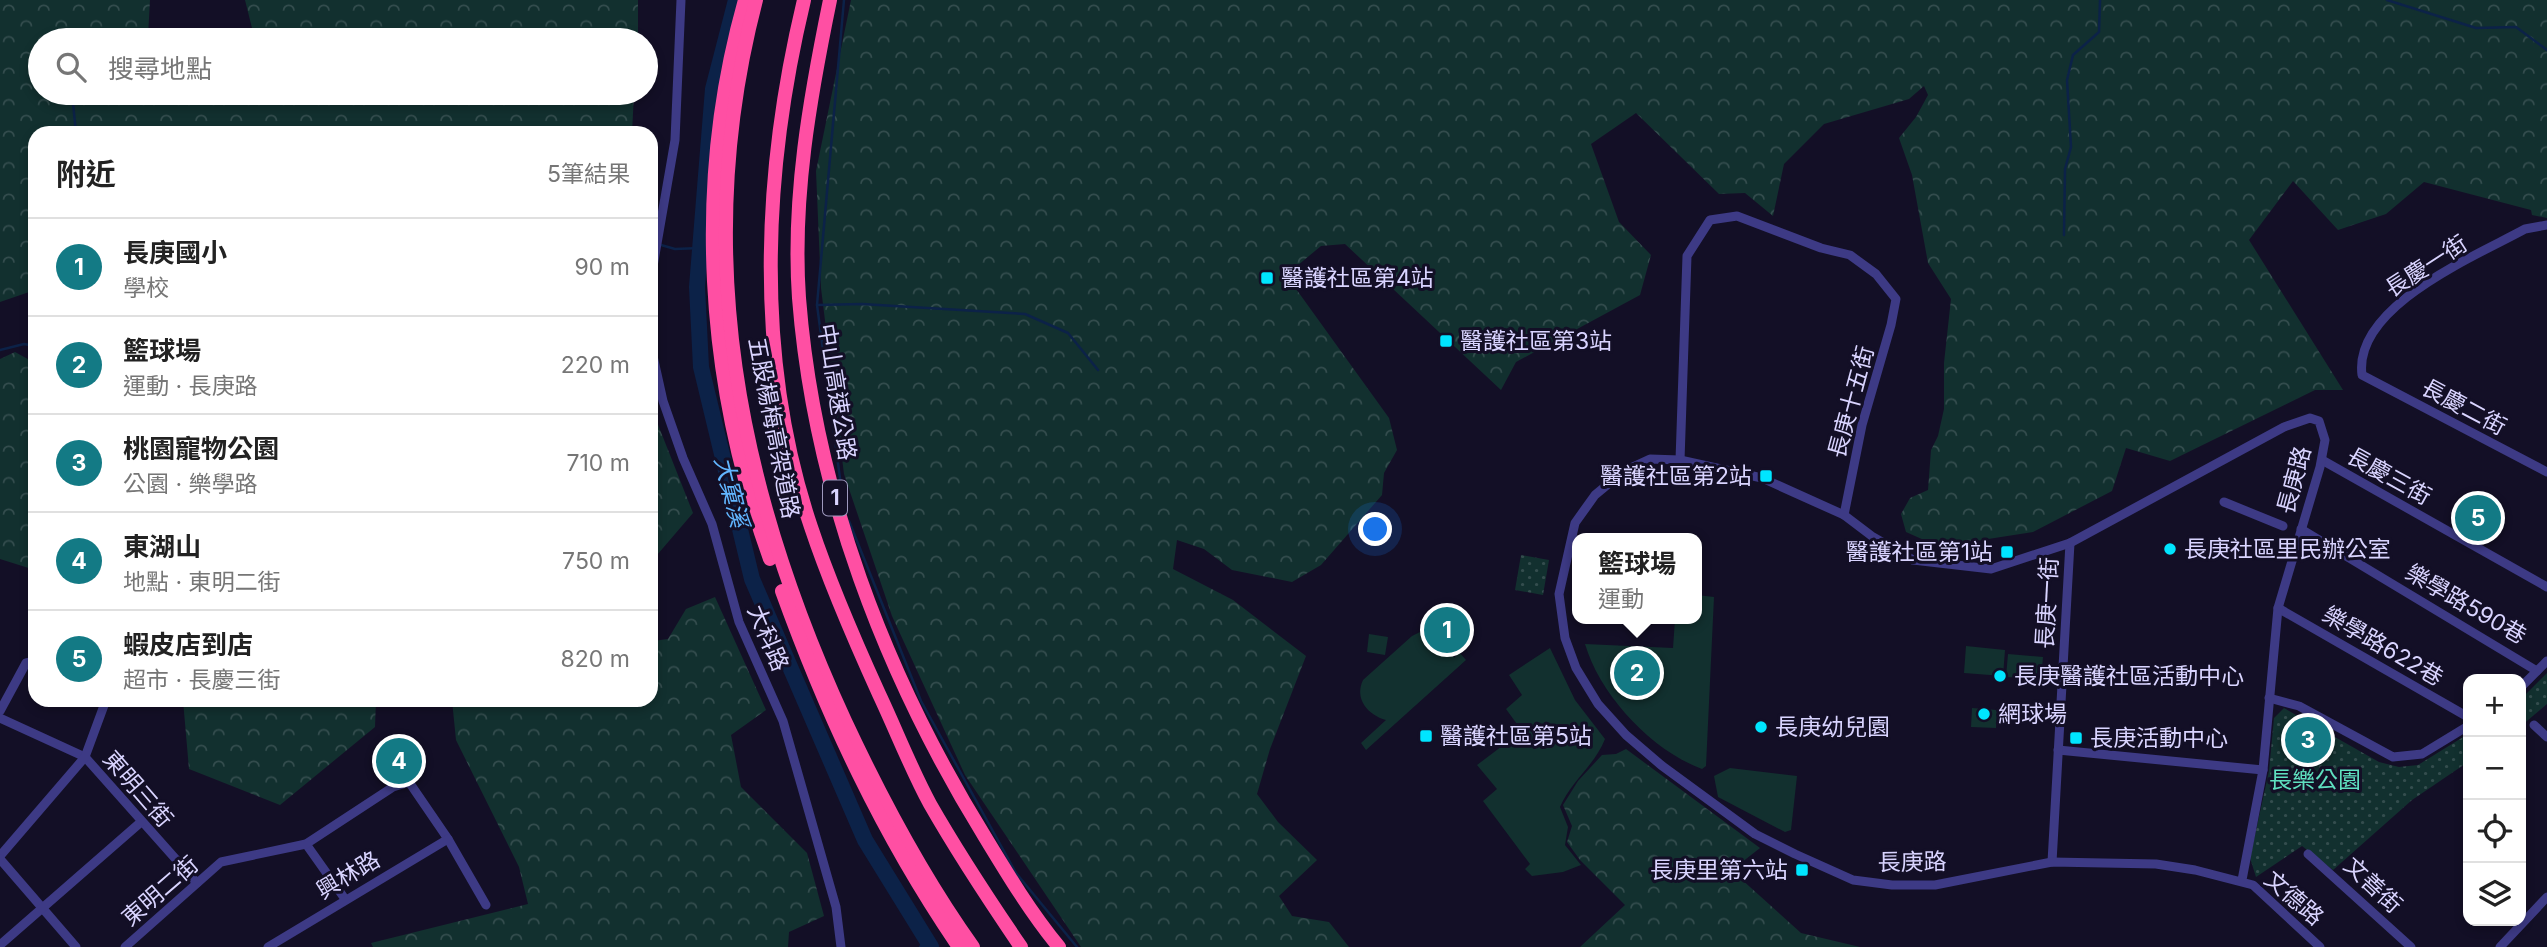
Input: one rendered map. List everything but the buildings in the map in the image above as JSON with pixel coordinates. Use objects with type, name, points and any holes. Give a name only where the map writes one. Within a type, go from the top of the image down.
[{"type":"highway","name":"五股楊梅高架道路","points":[[745,0],[727,73],[715,155],[712,224],[720,356],[734,436],[755,516],[813,676],[886,833],[919,889],[959,947]]},
{"type":"highway","name":"五股楊梅高架道路","points":[[756,0],[738,78],[727,158],[725,243],[733,355],[757,485],[776,549],[821,668],[872,779],[929,882],[973,947]]},
{"type":"highway","name":"1","points":[[804,0],[778,131],[771,232],[772,305],[781,394],[797,478],[810,526],[854,639],[930,803],[1021,947]]},
{"type":"highway","name":"中山高速公路","points":[[830,0],[806,125],[799,223],[799,296],[808,379],[825,466],[878,625],[948,777],[1010,877],[1059,947]]},
{"type":"street","points":[[658,233],[675,140],[681,0]]},
{"type":"street","name":"長庚十五街","points":[[1680,460],[1687,256],[1710,220],[1737,216],[1821,248],[1850,255],[1876,274],[1896,299],[1862,425],[1844,515]]},
{"type":"street","name":"長慶一街","points":[[2362,374],[2360,360],[2375,331],[2396,304],[2525,229],[2547,225]]},
{"type":"street","name":"長慶二街","points":[[2362,374],[2547,472]]},
{"type":"street","name":"大科路","points":[[658,378],[683,458],[712,524],[739,622],[783,721],[836,907],[841,947]]},
{"type":"street","name":"長庚路","points":[[2310,418],[2319,421],[2325,440],[2322,460],[2278,608],[2263,770],[2242,880],[2156,864],[2052,862],[1935,885],[1892,885],[1853,880],[1755,834],[1626,735],[1598,704],[1576,668],[1565,638],[1559,594],[1575,523],[1595,495],[1624,471],[1650,459],[1680,460],[1762,478],[1844,515],[1873,537],[1913,560],[1990,569],[2070,543],[2300,420],[2310,418]]},
{"type":"street","name":"長慶三街","points":[[2322,460],[2547,587]]},
{"type":"street","points":[[2224,502],[2283,526]]},
{"type":"street","name":"樂學路590巷","points":[[2301,529],[2537,671]]},
{"type":"street","name":"長庚一街","points":[[2052,862],[2070,543]]},
{"type":"street","name":"樂學路622巷","points":[[2278,608],[2463,714]]},
{"type":"street","points":[[2526,682],[2547,661]]},
{"type":"street","points":[[0,711],[28,663]]},
{"type":"street","points":[[2269,698],[2299,706],[2393,757],[2423,754],[2463,729]]},
{"type":"street","points":[[76,947],[0,858],[85,757],[103,707]]},
{"type":"street","name":"東明三街","points":[[0,719],[85,757],[197,883]]},
{"type":"street","points":[[2534,725],[2547,737]]},
{"type":"street","points":[[409,750],[409,782],[448,839],[486,905]]},
{"type":"street","points":[[2058,750],[2263,770]]},
{"type":"street","name":"東明二街","points":[[125,947],[221,862],[306,845],[393,787],[409,782]]},
{"type":"street","points":[[0,945],[141,822]]},
{"type":"street","name":"興林路","points":[[268,947],[448,839]]},
{"type":"street","points":[[306,845],[345,899]]},
{"type":"street","name":"文善街","points":[[2308,854],[2411,947]]},
{"type":"street","name":"文德路","points":[[2242,880],[2253,885],[2320,947]]},
{"type":"street","points":[[2500,947],[2547,897]]},
{"type":"street","points":[[284,936],[290,947]]},
{"type":"green space","points":[[0,0],[150,0],[148,28],[28,28],[28,105],[633,105],[632,126],[28,126],[28,292],[0,302]]},
{"type":"green space","points":[[245,0],[638,0],[638,28],[252,28]]},
{"type":"green space","points":[[851,0],[2547,0],[2547,218],[2532,215],[2531,210],[2424,182],[2386,214],[2338,230],[2293,181],[2249,240],[2343,390],[2315,390],[2170,461],[2126,448],[2112,491],[2033,532],[1956,544],[1933,544],[1906,532],[1901,514],[1910,498],[1928,490],[1931,450],[1938,436],[1944,409],[1944,363],[1951,299],[1928,263],[1912,175],[1899,138],[1916,117],[1928,95],[1924,86],[1909,99],[1824,124],[1784,164],[1773,216],[1745,193],[1719,194],[1636,113],[1591,144],[1619,222],[1651,255],[1640,295],[1516,362],[1501,390],[1345,244],[1321,246],[1286,275],[1389,418],[1397,450],[1384,473],[1382,495],[1321,565],[1292,582],[1232,570],[1204,549],[1177,540],[1173,569],[1233,600],[1306,656],[1270,749],[1257,794],[1278,822],[1317,860],[1279,896],[1292,916],[1329,922],[1349,947],[1081,947],[965,775],[892,616],[844,474],[821,288],[816,171]]},
{"type":"green space","points":[[15,352],[28,359],[28,568],[0,559],[0,359]]},
{"type":"green space","points":[[658,425],[693,513],[658,554]]},
{"type":"green space","points":[[1521,555],[1549,560],[1543,595],[1515,590]]},
{"type":"green space","points":[[1702,596],[1714,597],[1706,766],[1702,769],[1664,749],[1630,719],[1602,682],[1585,644],[1673,648],[1675,624],[1702,624]]},
{"type":"green space","points":[[715,597],[766,710],[731,735],[741,787],[807,853],[824,916],[789,932],[788,947],[373,947],[371,943],[528,904],[519,867],[456,740],[453,707],[658,707],[658,640],[668,639],[686,609]]},
{"type":"green space","points":[[1420,632],[1433,633],[1443,638],[1453,651],[1454,658],[1459,652],[1466,660],[1366,750],[1361,743],[1386,720],[1379,718],[1364,705],[1360,694],[1363,680]]},
{"type":"green space","points":[[1369,634],[1388,637],[1385,655],[1367,652]]},
{"type":"green space","points":[[1966,646],[2005,650],[2003,676],[1964,673]]},
{"type":"green space","points":[[1550,648],[1575,700],[1605,739],[1560,807],[1568,827],[1565,845],[1581,865],[1563,872],[1532,876],[1525,869],[1530,864],[1483,801],[1497,789],[1477,765],[1522,731],[1506,709],[1522,695],[1509,675]]},
{"type":"green space","points":[[2008,654],[2043,657],[2041,679],[2006,677]]},
{"type":"green space","points":[[2547,673],[2547,704],[2526,722],[2526,694]]},
{"type":"green space","points":[[184,707],[376,707],[375,727],[280,805],[189,769]]},
{"type":"green space","points":[[1972,708],[1997,710],[1996,728],[1971,727]]},
{"type":"green space","name":"長樂公園","points":[[2284,708],[2379,762],[2399,767],[2418,765],[2463,737],[2463,765],[2412,800],[2333,870],[2302,846],[2256,877],[2250,858],[2269,771],[2274,718]]},
{"type":"green space","points":[[1626,749],[1760,848],[1737,866],[1740,878],[1801,933],[1860,947],[1580,947],[1625,905],[1580,860],[1567,842],[1572,826],[1563,805],[1578,781],[1602,755],[1616,754]]},
{"type":"green space","points":[[1730,768],[1797,776],[1791,830],[1785,832],[1718,797],[1714,776]]},
{"type":"waterway","name":"大窠溪","points":[[736,0],[713,89],[697,287],[701,367],[752,579],[865,840],[931,947]]},
{"type":"waterway","points":[[843,501],[817,305],[844,0]]},
{"type":"waterway","points":[[2064,235],[2065,169],[2071,147],[2067,80],[2073,55],[2099,32],[2100,0]]},
{"type":"waterway","points":[[2387,0],[2476,28],[2516,27],[2547,50]]},
{"type":"waterway","points":[[73,105],[75,126]]},
{"type":"waterway","points":[[661,245],[675,249],[700,248]]},
{"type":"waterway","points":[[817,305],[862,304],[1025,314],[1068,333],[1098,370]]},
{"type":"waterway","points":[[0,350],[28,345]]},
{"type":"waterway","points":[[849,521],[921,701],[1016,873],[1077,947]]},
{"type":"waterway","points":[[920,947],[926,940]]},
{"type":"place","name":"醫護社區第4站","points":[[1267,278]]},
{"type":"place","name":"醫護社區第3站","points":[[1446,341]]},
{"type":"place","name":"醫護社區第2站","points":[[1766,476]]},
{"type":"place","name":"蝦皮店到店","points":[[2478,518]]},
{"type":"place","name":"長庚社區里民辦公室","points":[[2170,549]]},
{"type":"place","name":"醫護社區第1站","points":[[2007,552]]},
{"type":"place","name":"長庚國小","points":[[1447,630]]},
{"type":"place","name":"籃球場","points":[[1637,673]]},
{"type":"place","name":"長庚醫護社區活動中心","points":[[2000,676]]},
{"type":"place","name":"網球場","points":[[1984,714]]},
{"type":"place","name":"長庚幼兒園","points":[[1761,727]]},
{"type":"place","name":"醫護社區第5站","points":[[1426,736]]},
{"type":"place","name":"長庚活動中心","points":[[2076,738]]},
{"type":"place","name":"桃園寵物公園","points":[[2308,740]]},
{"type":"place","name":"東湖山","points":[[399,761]]},
{"type":"place","name":"長庚里第六站","points":[[1802,870]]}]
